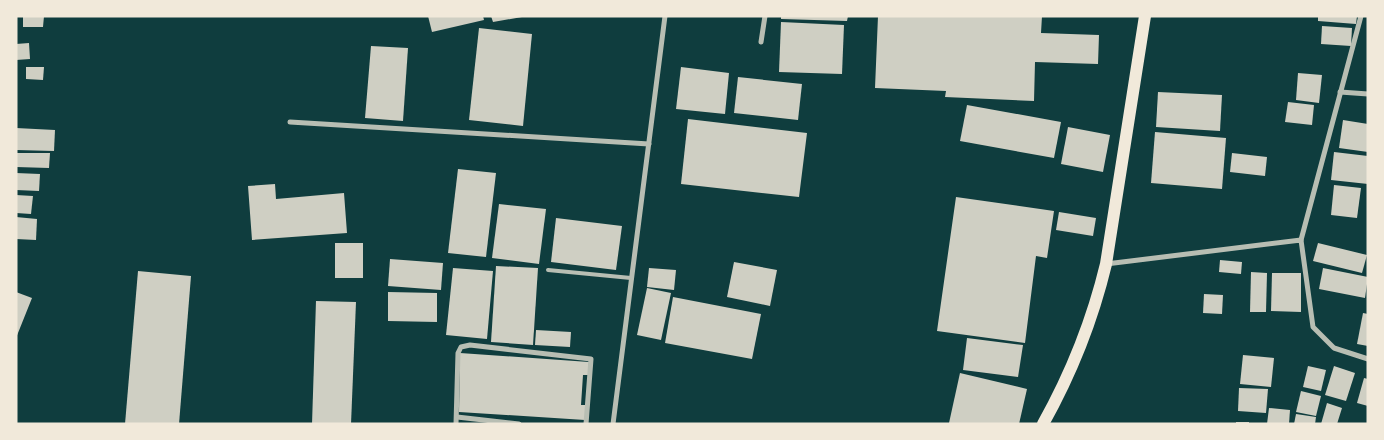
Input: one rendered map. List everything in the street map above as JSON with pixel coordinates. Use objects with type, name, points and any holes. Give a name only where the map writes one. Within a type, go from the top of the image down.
[{"type":"main road","points":[[1043,424],[1053,406],[1098,300],[1106,264],[1144,16]]},
{"type":"street","points":[[613,424],[665,16]]},
{"type":"street","points":[[762,42],[765,16]]},
{"type":"street","points":[[1361,16],[1301,240],[1313,327],[1334,348],[1368,359]]},
{"type":"street","points":[[1340,92],[1368,94]]},
{"type":"street","points":[[290,122],[649,144]]},
{"type":"street","points":[[1106,264],[1301,240]]},
{"type":"street","points":[[456,424],[458,353],[461,347],[470,346],[591,359],[586,424]]},
{"type":"street","points":[[457,417],[519,424]]},
{"type":"lane","points":[[548,270],[631,278]]},
{"type":"building","points":[[23,16],[44,16],[43,27],[23,27]]},
{"type":"building","points":[[428,16],[483,16],[484,20],[432,32]]},
{"type":"building","points":[[491,16],[521,16],[522,17],[493,22]]},
{"type":"building","points":[[781,16],[848,16],[847,21],[781,19]]},
{"type":"building","points":[[878,16],[1042,16],[1041,33],[1099,35],[1098,64],[1035,62],[1034,101],[945,97],[946,91],[875,88]]},
{"type":"building","points":[[1318,16],[1357,16],[1356,24],[1318,21]]},
{"type":"building","points":[[781,22],[844,25],[842,74],[779,72]]},
{"type":"building","points":[[1322,26],[1352,28],[1351,46],[1321,44]]},
{"type":"building","points":[[479,28],[532,34],[523,126],[469,120]]},
{"type":"building","points":[[29,43],[30,59],[16,60],[16,44]]},
{"type":"building","points":[[371,46],[408,48],[403,121],[365,118]]},
{"type":"building","points":[[26,67],[44,67],[43,80],[26,79]]},
{"type":"building","points":[[681,67],[729,73],[725,114],[676,109]]},
{"type":"building","points":[[1298,73],[1322,75],[1319,103],[1296,100]]},
{"type":"building","points":[[738,77],[802,84],[798,120],[734,113]]},
{"type":"building","points":[[1158,92],[1222,95],[1220,131],[1156,127]]},
{"type":"building","points":[[1288,102],[1314,105],[1312,125],[1285,122]]},
{"type":"building","points":[[967,105],[1061,122],[1054,158],[960,141]]},
{"type":"building","points":[[688,119],[807,133],[799,197],[681,184]]},
{"type":"building","points":[[1343,120],[1368,124],[1368,152],[1339,148]]},
{"type":"building","points":[[1068,127],[1110,135],[1103,172],[1061,164]]},
{"type":"building","points":[[16,128],[55,130],[54,151],[16,150]]},
{"type":"building","points":[[1155,132],[1226,138],[1222,189],[1151,183]]},
{"type":"building","points":[[1334,152],[1368,156],[1368,184],[1331,180]]},
{"type":"building","points":[[16,153],[50,153],[49,168],[16,167]]},
{"type":"building","points":[[1232,153],[1267,157],[1265,176],[1230,172]]},
{"type":"building","points":[[458,169],[496,173],[486,257],[448,253]]},
{"type":"building","points":[[16,173],[40,174],[39,191],[16,190]]},
{"type":"building","points":[[275,184],[276,199],[344,193],[347,233],[252,240],[248,186]]},
{"type":"building","points":[[1334,185],[1361,188],[1357,218],[1331,215]]},
{"type":"building","points":[[16,195],[33,196],[31,214],[16,213]]},
{"type":"building","points":[[956,197],[1054,211],[1047,258],[1036,256],[1025,343],[937,331]]},
{"type":"building","points":[[499,204],[546,209],[539,264],[492,258]]},
{"type":"building","points":[[1059,212],[1096,218],[1093,236],[1056,230]]},
{"type":"building","points":[[16,217],[37,219],[36,240],[16,239]]},
{"type":"building","points":[[556,218],[622,226],[616,270],[551,262]]},
{"type":"building","points":[[335,243],[363,243],[363,278],[335,278]]},
{"type":"building","points":[[1318,243],[1367,255],[1362,273],[1313,261]]},
{"type":"building","points":[[390,259],[443,263],[441,290],[388,286]]},
{"type":"building","points":[[1220,260],[1242,262],[1241,274],[1219,272]]},
{"type":"building","points":[[734,262],[777,270],[770,306],[727,297]]},
{"type":"building","points":[[496,266],[538,268],[533,345],[491,342]]},
{"type":"building","points":[[453,268],[493,271],[487,339],[446,335]]},
{"type":"building","points":[[649,268],[676,270],[674,290],[647,287]]},
{"type":"building","points":[[1323,268],[1368,277],[1365,298],[1319,289]]},
{"type":"building","points":[[138,271],[191,276],[179,424],[125,424]]},
{"type":"building","points":[[1251,272],[1267,273],[1266,312],[1250,312]]},
{"type":"building","points":[[1272,273],[1301,273],[1301,312],[1271,311]]},
{"type":"building","points":[[647,288],[671,293],[661,340],[637,335]]},
{"type":"building","points":[[16,292],[32,298],[16,338]]},
{"type":"building","points":[[388,292],[437,293],[437,322],[388,321]]},
{"type":"building","points":[[1204,294],[1223,295],[1222,314],[1203,313]]},
{"type":"building","points":[[673,297],[761,314],[752,359],[665,343]]},
{"type":"building","points":[[316,301],[356,302],[351,424],[312,424]]},
{"type":"building","points":[[1363,313],[1368,314],[1368,346],[1357,344]]},
{"type":"building","points":[[536,330],[571,332],[570,347],[535,345]]},
{"type":"building","points":[[967,338],[1023,345],[1018,377],[963,370]]},
{"type":"building","points":[[460,353],[589,362],[588,375],[583,375],[581,405],[586,405],[585,420],[459,412]]},
{"type":"building","points":[[1243,355],[1274,358],[1271,387],[1240,384]]},
{"type":"building","points":[[1308,366],[1326,370],[1321,391],[1303,387]]},
{"type":"building","points":[[1334,366],[1355,373],[1346,401],[1325,395]]},
{"type":"building","points":[[960,373],[1027,389],[1019,424],[949,423]]},
{"type":"building","points":[[1364,378],[1368,379],[1368,406],[1357,403]]},
{"type":"building","points":[[1239,388],[1268,389],[1266,413],[1238,411]]},
{"type":"building","points":[[1301,391],[1321,396],[1316,416],[1296,412]]},
{"type":"building","points":[[1327,403],[1342,408],[1337,424],[1321,424]]},
{"type":"building","points":[[1269,408],[1290,410],[1289,424],[1267,424]]},
{"type":"building","points":[[1296,414],[1316,417],[1315,424],[1294,424]]},
{"type":"building","points":[[1236,422],[1249,422],[1249,424],[1236,424]]}]
